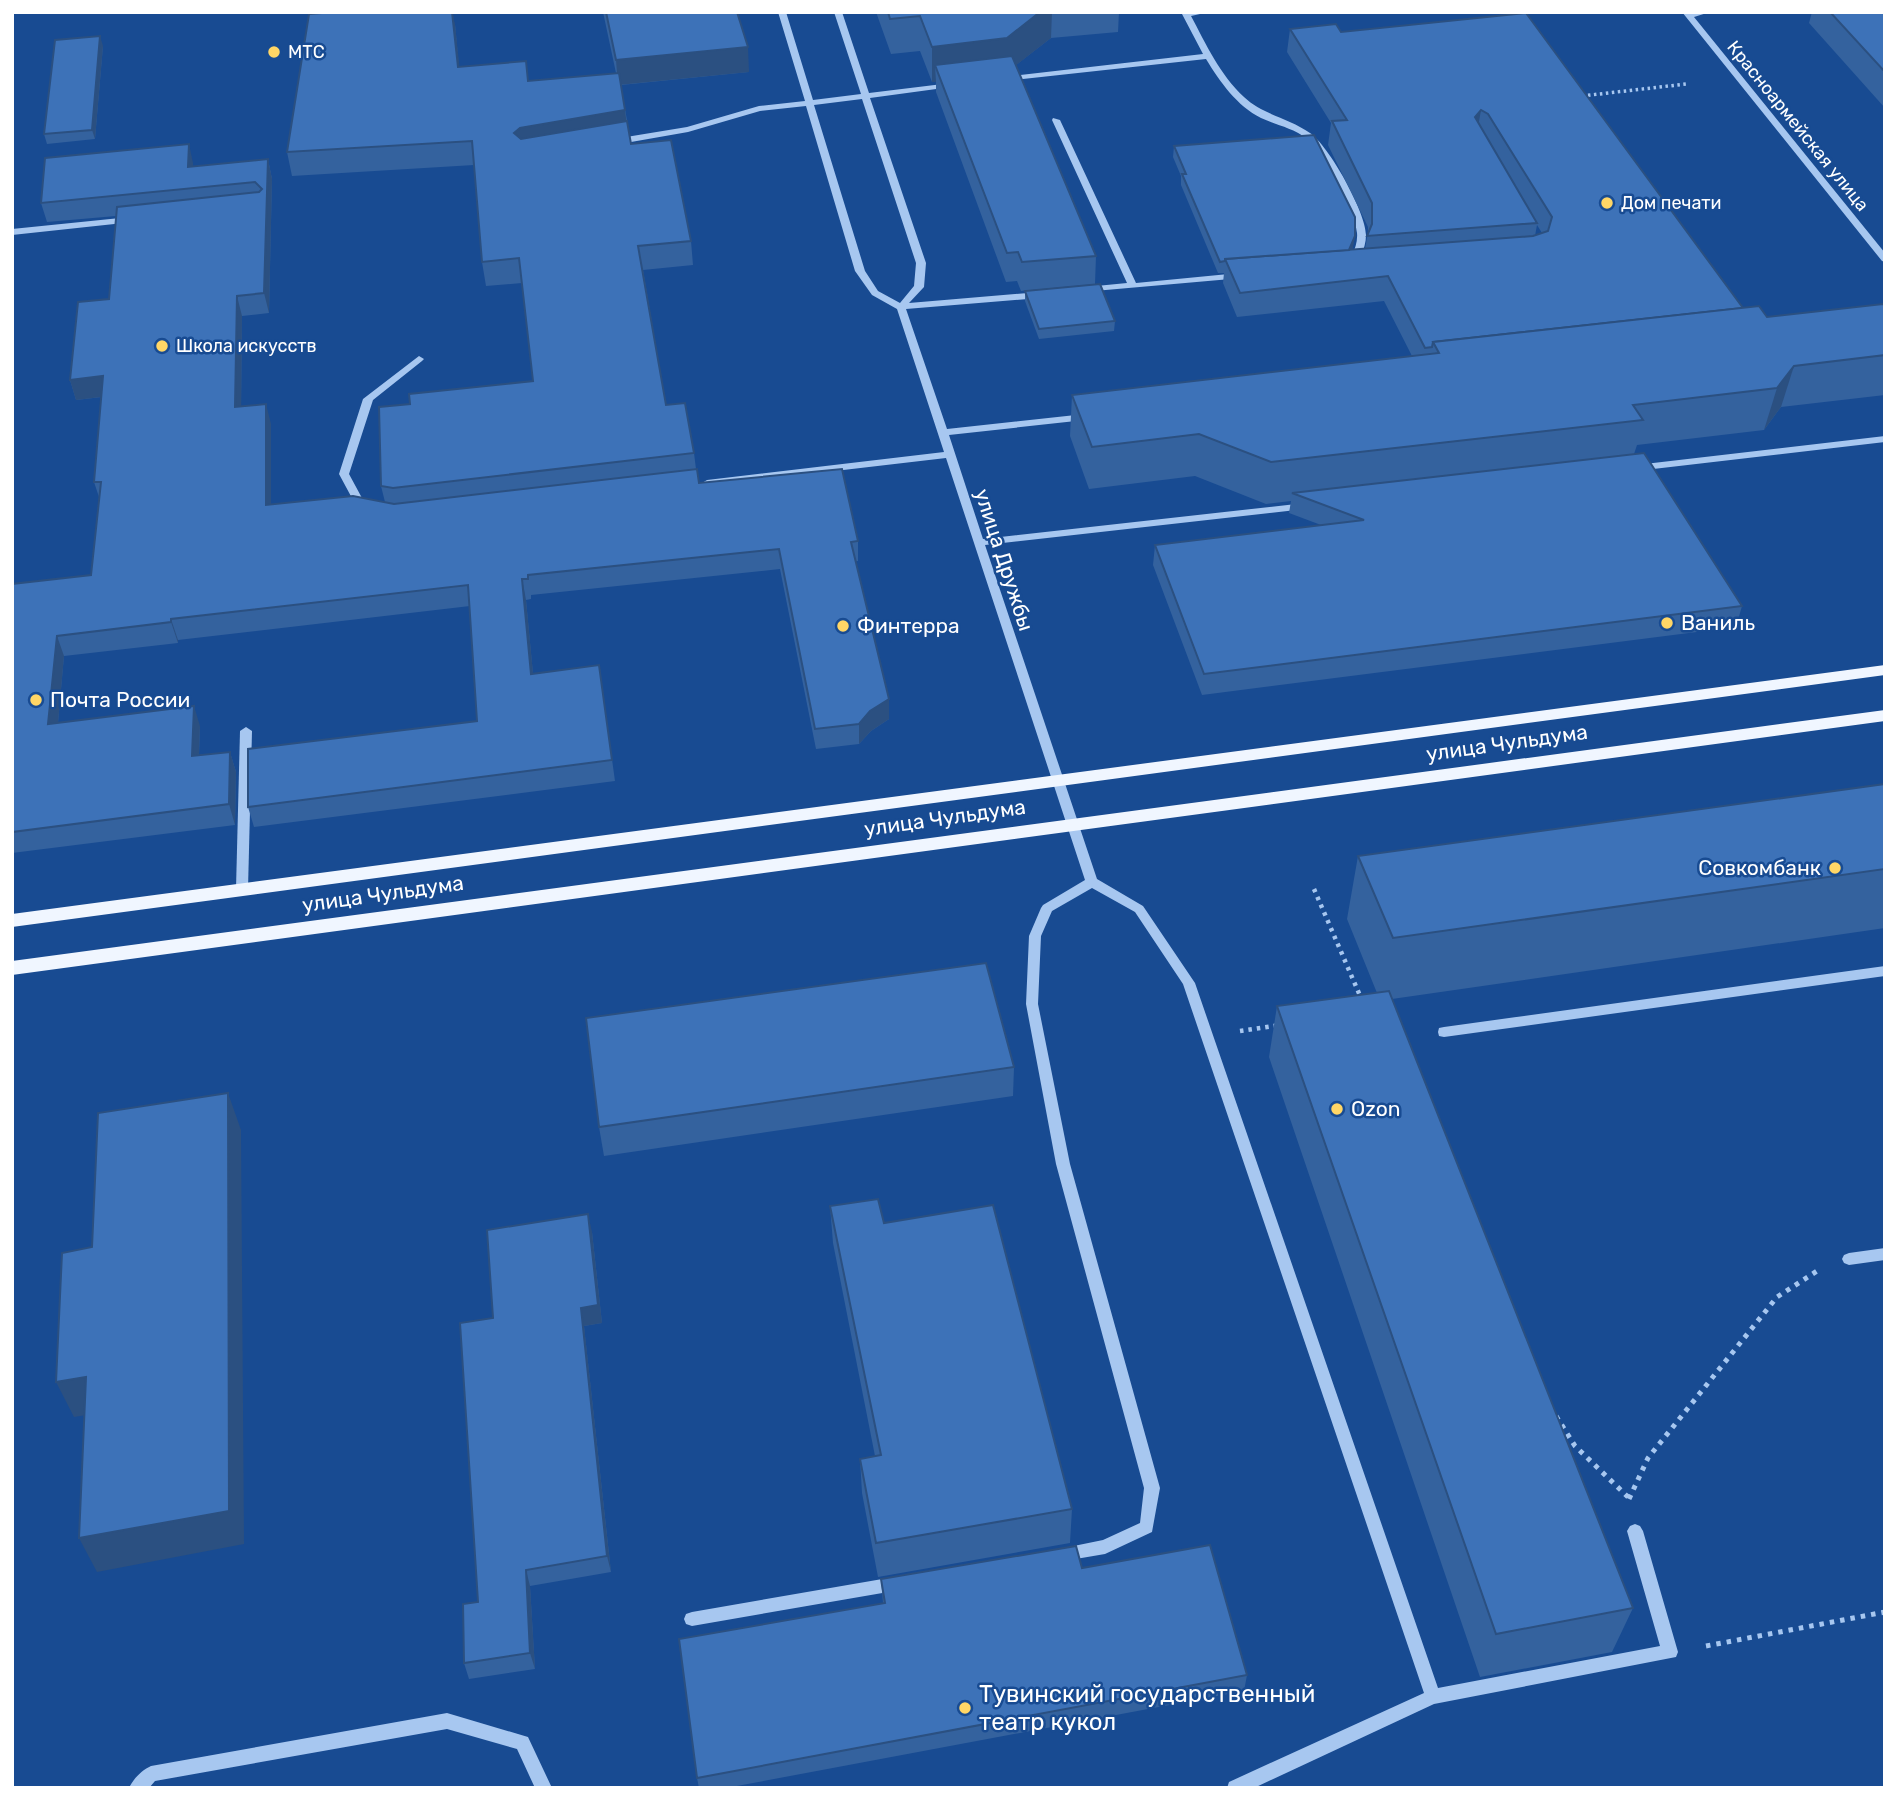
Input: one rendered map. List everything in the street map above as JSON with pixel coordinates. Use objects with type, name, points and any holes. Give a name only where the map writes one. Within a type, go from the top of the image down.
[{"type":"main road","name":"улица Чульдума","points":[[12,921],[1885,670]]},
{"type":"main road","name":"улица Чульдума","points":[[12,968],[1885,715]]},
{"type":"street","points":[[782,12],[811,101],[860,271],[874,293],[901,307],[1052,294]]},
{"type":"street","points":[[838,12],[921,263],[919,287],[901,307]]},
{"type":"street","points":[[1205,12],[1186,14],[1209,56],[1250,107],[1308,135],[1323,147],[1361,228],[1361,248],[1353,266]]},
{"type":"street","points":[[1688,14],[1706,12]]},
{"type":"street","name":"Красноармейская улица","points":[[1688,14],[1885,259]]},
{"type":"street","points":[[998,79],[1209,56]]},
{"type":"street","points":[[604,144],[678,131],[759,109],[958,84]]},
{"type":"street","points":[[1056,120],[1133,286]]},
{"type":"street","points":[[12,232],[136,219]]},
{"type":"street","points":[[1339,267],[1364,265]]},
{"type":"street","points":[[1079,291],[1257,274]]},
{"type":"street","name":"улица Дружбы","points":[[901,307],[1070,824],[1092,882]]},
{"type":"street","points":[[376,516],[365,514],[344,474],[368,399],[419,359]]},
{"type":"street","points":[[942,433],[1092,416]]},
{"type":"street","points":[[1620,470],[1885,439]]},
{"type":"street","points":[[697,484],[950,454]]},
{"type":"street","points":[[978,543],[1317,504]]},
{"type":"street","points":[[242,889],[246,731]]},
{"type":"street","points":[[1049,1557],[1105,1547],[1147,1527],[1152,1488],[1063,1164],[1032,1004],[1035,936],[1047,908],[1092,882],[1139,909],[1189,982],[1433,1697]]},
{"type":"street","points":[[1444,1032],[1885,971]]},
{"type":"street","points":[[1849,1259],[1885,1254]]},
{"type":"street","points":[[1235,1788],[1433,1697],[1670,1652],[1635,1531]]},
{"type":"street","points":[[692,1619],[912,1581]]},
{"type":"street","points":[[137,1788],[151,1774],[447,1721],[522,1743],[544,1788]]},
{"type":"path","points":[[1577,96],[1686,85]]},
{"type":"path","points":[[1314,889],[1362,1000]]},
{"type":"path","points":[[1207,1035],[1287,1024]]},
{"type":"path","points":[[1635,1531],[1629,1498],[1648,1458],[1777,1297],[1807,1275],[1849,1259]]},
{"type":"path","points":[[1554,1414],[1574,1446],[1629,1498]]},
{"type":"path","points":[[1670,1652],[1885,1612]]},
{"type":"building","points":[[452,12],[458,67],[526,61],[528,81],[619,73],[625,110],[520,128],[514,133],[521,139],[627,121],[631,144],[671,140],[691,241],[638,246],[666,405],[685,403],[694,453],[393,488],[381,486],[379,407],[410,404],[409,394],[533,381],[519,258],[482,262],[472,141],[287,152],[309,14]]},
{"type":"building","points":[[606,12],[737,12],[748,47],[616,60]]},
{"type":"building","points":[[888,12],[1040,12],[1007,38],[932,47],[920,16],[890,19]]},
{"type":"building","points":[[1830,12],[1885,12],[1885,72]]},
{"type":"building","points":[[1526,13],[1743,308],[1433,342],[1432,347],[1425,348],[1388,276],[1240,293],[1225,259],[1533,236],[1548,231],[1552,217],[1488,114],[1481,110],[1475,117],[1537,223],[1367,236],[1372,224],[1372,203],[1332,121],[1347,120],[1290,29],[1336,24],[1341,32]]},
{"type":"building","points":[[100,36],[92,130],[44,134],[55,40]]},
{"type":"building","points":[[1012,56],[1096,256],[1022,262],[1018,252],[1007,253],[935,65]]},
{"type":"building","points":[[1314,135],[1355,217],[1355,236],[1349,250],[1225,259],[1220,262],[1182,174],[1186,174],[1174,146]]},
{"type":"building","points":[[189,144],[188,167],[268,159],[264,293],[237,296],[235,407],[266,404],[266,505],[353,496],[394,504],[697,469],[699,483],[842,469],[858,541],[851,542],[889,699],[870,711],[859,724],[815,729],[779,549],[528,575],[528,579],[522,579],[531,674],[599,665],[612,760],[248,807],[248,749],[477,721],[468,585],[171,619],[171,622],[57,636],[48,724],[194,706],[192,756],[230,752],[229,804],[12,832],[12,584],[91,575],[101,482],[94,482],[103,376],[70,380],[78,302],[109,299],[117,207],[259,192],[262,189],[255,182],[41,203],[45,158]]},
{"type":"building","points":[[1100,284],[1115,321],[1039,329],[1025,291]]},
{"type":"building","points":[[1883,304],[1885,355],[1794,366],[1777,388],[1633,405],[1643,420],[1271,462],[1199,434],[1092,447],[1072,395],[1439,353],[1433,342],[1759,306],[1767,317]]},
{"type":"building","points":[[1644,453],[1742,606],[1204,674],[1155,545],[1364,520],[1292,493]]},
{"type":"building","points":[[1885,784],[1885,869],[1393,938],[1358,856]]},
{"type":"building","points":[[986,963],[1014,1067],[599,1127],[586,1018]]},
{"type":"building","points":[[1389,991],[1633,1608],[1496,1634],[1277,1006]]},
{"type":"building","points":[[228,1093],[229,1511],[79,1538],[86,1377],[56,1382],[62,1253],[92,1247],[98,1113]]},
{"type":"building","points":[[878,1199],[884,1223],[993,1205],[1072,1509],[876,1543],[860,1459],[881,1455],[830,1206]]},
{"type":"building","points":[[588,1214],[598,1305],[581,1308],[607,1556],[526,1570],[530,1653],[464,1663],[463,1604],[478,1602],[460,1323],[493,1318],[487,1230]]},
{"type":"building","points":[[1210,1545],[1247,1675],[697,1778],[679,1639],[885,1603],[881,1579],[1076,1546],[1082,1568]]},
{"type":"place","name":"МТС","points":[[274,52]]},
{"type":"place","name":"Дом печати","points":[[1607,203]]},
{"type":"place","name":"Школа искусств","points":[[162,346]]},
{"type":"place","name":"Ваниль","points":[[1667,623]]},
{"type":"place","name":"Финтерра","points":[[843,626]]},
{"type":"place","name":"Почта России","points":[[36,700]]},
{"type":"place","name":"Совкомбанк","points":[[1835,868]]},
{"type":"place","name":"Ozon","points":[[1337,1109]]},
{"type":"place","name":"Тувинский государственный театр кукол","points":[[965,1708]]}]
